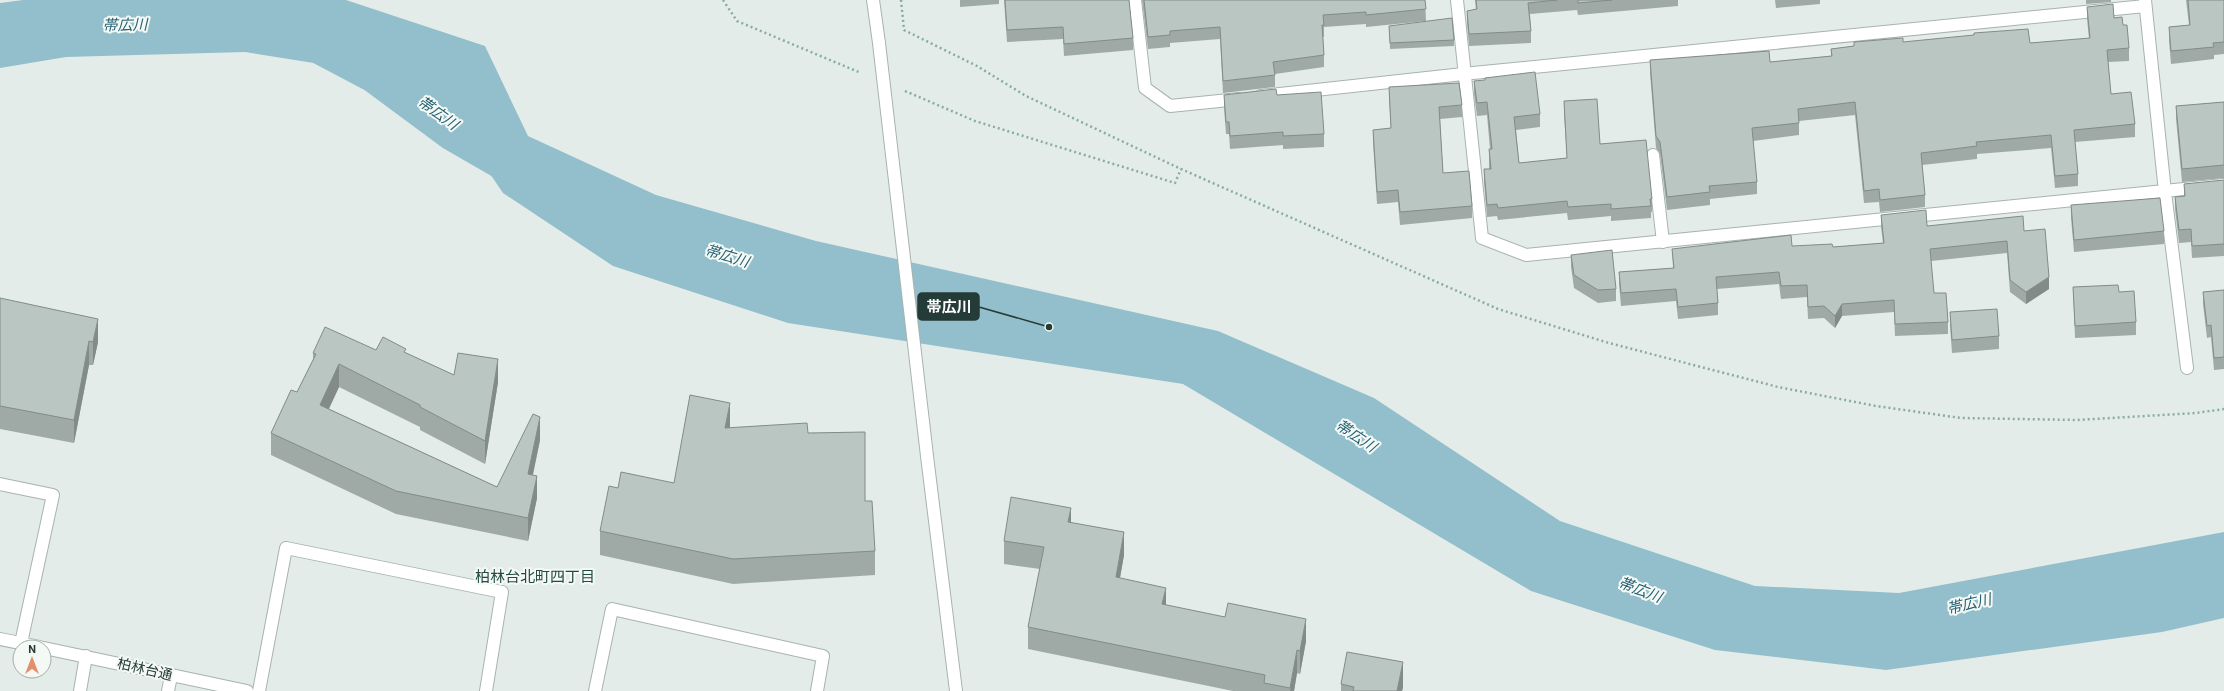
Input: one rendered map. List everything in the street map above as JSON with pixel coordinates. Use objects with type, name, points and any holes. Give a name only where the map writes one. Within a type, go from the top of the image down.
[{"type":"street","points":[[873,0],[956,691]]},
{"type":"street","points":[[1135,0],[1145,88],[1170,106],[2145,3],[2165,192],[2187,368]]},
{"type":"street","points":[[1456,0],[1482,238],[1526,255],[2224,186]]},
{"type":"street","points":[[1652,155],[1663,242]]},
{"type":"street","points":[[0,484],[53,495],[22,639]]},
{"type":"street","points":[[259,691],[286,548],[502,592],[486,691]]},
{"type":"street","points":[[595,691],[612,609],[823,656],[817,691]]},
{"type":"street","points":[[0,639],[12,641]]},
{"type":"street","name":"柏林台通","points":[[52,650],[247,691]]},
{"type":"street","points":[[80,691],[86,656]]},
{"type":"street","points":[[168,691],[171,676]]},
{"type":"path","points":[[724,0],[737,21],[867,75]]},
{"type":"path","points":[[901,0],[904,30],[977,66],[1026,96],[1181,169],[1498,309],[1609,343],[1778,387],[1876,406],[1961,418],[2077,420],[2196,413],[2224,409]]},
{"type":"path","points":[[903,90],[975,120],[1175,183],[1181,169]]},
{"type":"water","points":[[23,0],[346,0],[485,46],[528,136],[656,195],[816,241],[1218,331],[1374,398],[1560,521],[1755,586],[1899,593],[2224,532],[2224,618],[2162,632],[1886,670],[1715,650],[1531,591],[1183,384],[788,323],[613,266],[503,193],[427,81],[245,52],[66,57],[0,68],[0,3]]},
{"type":"building","points":[[1005,0],[1129,0],[1133,38],[1064,44],[1063,27],[1007,30]]},
{"type":"building","points":[[1144,0],[1425,0],[1426,9],[1366,15],[1366,12],[1323,15],[1324,25],[1322,25],[1324,55],[1273,62],[1275,75],[1223,81],[1220,27],[1170,31],[1170,35],[1148,37]]},
{"type":"building","points":[[1476,0],[1557,0],[1528,3],[1531,31],[1469,34],[1467,11],[1477,9]]},
{"type":"building","points":[[1578,0],[1612,0],[1578,3]]},
{"type":"building","points":[[2188,0],[2224,0],[2224,42],[2213,43],[2214,47],[2171,51],[2169,27],[2190,25]]},
{"type":"building","points":[[2113,4],[2114,18],[2122,17],[2123,25],[2127,25],[2129,48],[2107,50],[2111,94],[2131,92],[2135,124],[2074,130],[2078,174],[2055,176],[2051,135],[1976,142],[1977,146],[1921,153],[1925,195],[1880,200],[1879,189],[1864,191],[1855,102],[1798,109],[1799,123],[1752,128],[1757,182],[1709,186],[1710,192],[1667,197],[1660,142],[1656,136],[1650,60],[1769,51],[1770,62],[1832,56],[1831,49],[1854,46],[1854,42],[1903,38],[1903,42],[1974,35],[1974,33],[2028,29],[2030,43],[2090,38],[2087,7]]},
{"type":"building","points":[[1452,18],[1454,40],[1390,43],[1389,26]]},
{"type":"building","points":[[1535,72],[1540,114],[1514,117],[1519,163],[1567,158],[1564,101],[1597,99],[1600,144],[1646,140],[1652,199],[1650,199],[1651,206],[1611,209],[1611,204],[1568,207],[1567,201],[1498,208],[1497,204],[1487,205],[1484,169],[1491,169],[1489,149],[1492,149],[1487,102],[1477,103],[1474,81],[1485,80],[1485,78]]},
{"type":"building","points":[[1459,83],[1462,105],[1439,107],[1443,173],[1469,171],[1472,206],[1400,212],[1398,190],[1377,192],[1373,130],[1391,128],[1389,87]]},
{"type":"building","points":[[1276,89],[1277,95],[1321,92],[1324,134],[1283,136],[1283,132],[1230,136],[1229,122],[1226,122],[1224,95]]},
{"type":"building","points":[[2224,102],[2224,165],[2182,169],[2176,106]]},
{"type":"building","points":[[2224,180],[2224,244],[2192,246],[2191,229],[2179,230],[2175,197],[2185,196],[2184,184]]},
{"type":"building","points":[[2160,198],[2164,231],[2074,240],[2071,205]]},
{"type":"building","points":[[1926,210],[1927,226],[2023,216],[2024,231],[2045,229],[2049,277],[2026,292],[2010,280],[2007,241],[1930,249],[1934,293],[1946,293],[1948,322],[1895,324],[1894,300],[1842,304],[1835,316],[1824,306],[1808,307],[1807,285],[1781,286],[1779,272],[1716,277],[1718,303],[1678,307],[1676,289],[1621,293],[1619,272],[1674,268],[1672,249],[1791,235],[1792,246],[1832,244],[1833,247],[1884,243],[1881,215]]},
{"type":"building","points":[[1612,250],[1616,289],[1598,290],[1574,275],[1571,255]]},
{"type":"building","points":[[2118,285],[2119,292],[2134,291],[2136,322],[2075,326],[2073,287]]},
{"type":"building","points":[[2224,290],[2224,357],[2214,358],[2211,325],[2207,326],[2203,292]]},
{"type":"building","points":[[0,298],[98,319],[93,342],[89,341],[74,420],[0,406]]},
{"type":"building","points":[[1997,309],[1999,336],[1952,340],[1950,312]]},
{"type":"building","points":[[325,327],[376,350],[383,337],[406,349],[404,352],[454,375],[458,353],[498,359],[485,441],[420,407],[420,405],[339,364],[320,405],[497,487],[533,414],[540,417],[528,474],[537,476],[528,518],[396,491],[271,433],[291,390],[297,392],[316,354],[313,353]]},
{"type":"building","points":[[690,395],[730,403],[725,428],[807,423],[808,433],[865,432],[865,501],[872,501],[875,551],[733,559],[600,531],[609,486],[618,488],[621,472],[674,483]]},
{"type":"building","points":[[1011,497],[1071,508],[1068,522],[1124,532],[1116,577],[1166,588],[1162,604],[1225,617],[1228,603],[1306,619],[1300,651],[1297,650],[1290,688],[1264,683],[1265,675],[1028,627],[1044,547],[1004,541]]},
{"type":"building","points":[[1347,652],[1403,662],[1397,691],[1353,691],[1354,687],[1341,684]]},
{"type":"waterway","name":"帯広川","points":[[325,41],[378,69],[455,126],[519,163]]},
{"type":"place","name":"帯広川","points":[[1049,327]]},
{"type":"district","name":"柏林台北町四丁目","points":[[535,577]]}]
